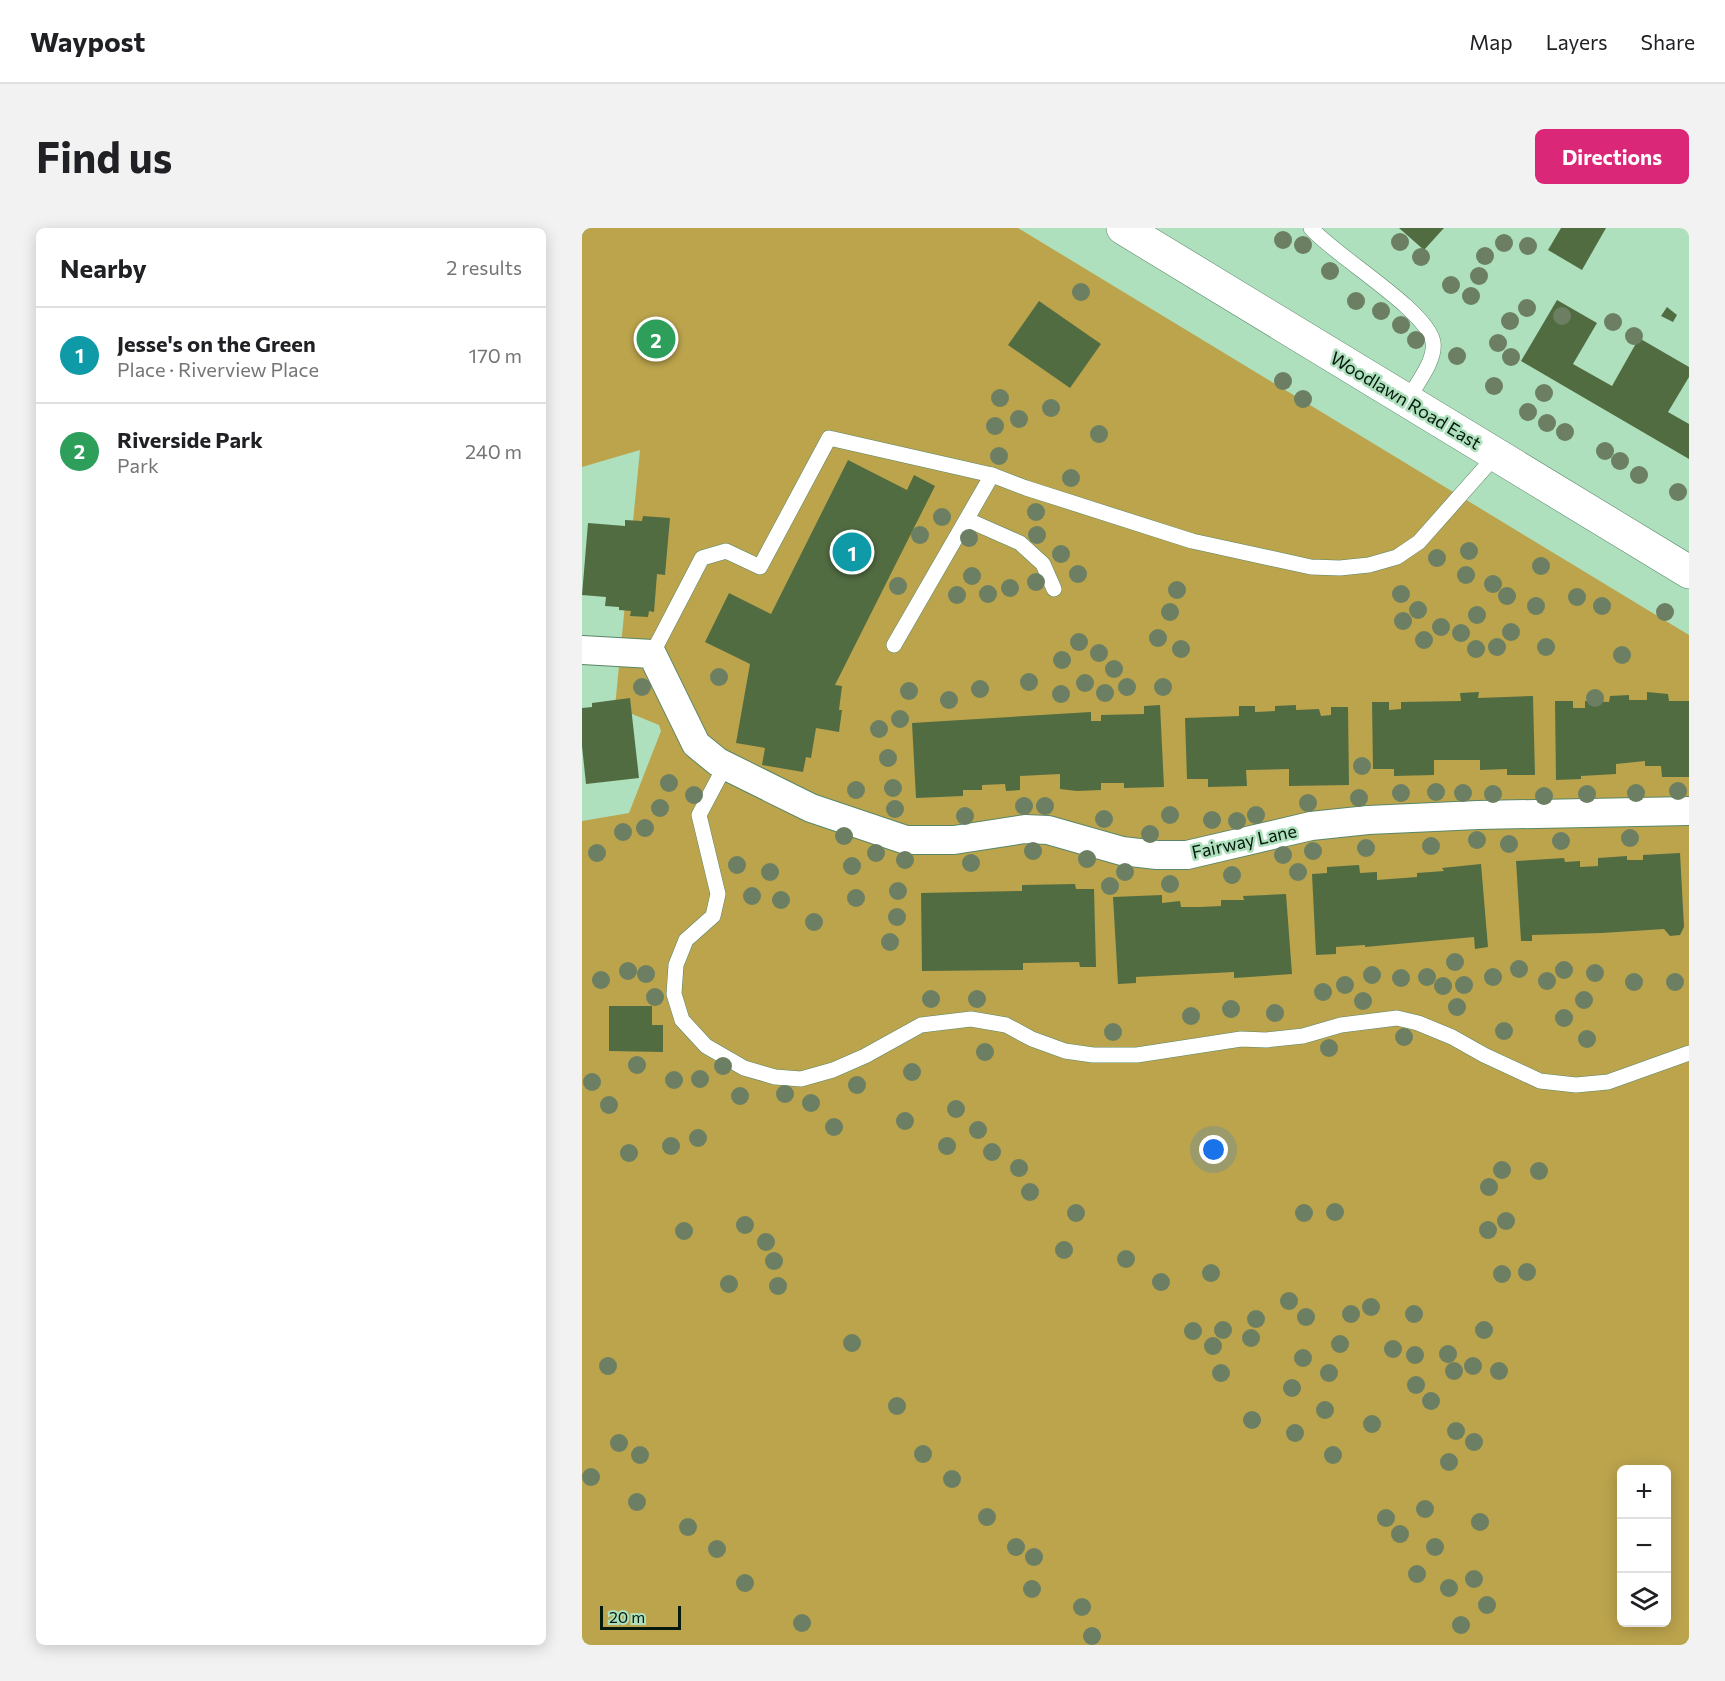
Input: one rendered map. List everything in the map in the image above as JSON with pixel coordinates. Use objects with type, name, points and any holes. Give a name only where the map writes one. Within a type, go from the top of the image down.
[{"type":"main road","name":"Woodlawn Road East","points":[[1123,228],[1689,572]]},
{"type":"street","points":[[582,650],[652,654]]},
{"type":"street","name":"Fairway Lane","points":[[652,654],[696,744],[734,771],[812,808],[906,840],[954,840],[1025,829],[1048,830],[1122,851],[1156,855],[1191,854],[1311,826],[1368,820],[1478,815],[1689,811]]},
{"type":"lane","points":[[1311,228],[1426,326],[1433,342],[1432,357],[1407,401]]},
{"type":"lane","points":[[652,654],[702,558],[726,550],[760,567],[829,438],[992,475],[1192,541],[1311,567],[1340,568],[1397,557],[1419,542],[1496,455]]},
{"type":"lane","points":[[894,645],[992,475]]},
{"type":"lane","points":[[968,520],[1020,543],[1043,564],[1054,589]]},
{"type":"lane","points":[[734,771],[699,815],[718,894],[713,916],[686,940],[676,965],[674,994],[681,1020],[706,1046],[744,1068],[775,1077],[801,1079],[844,1066],[921,1026],[971,1019],[1006,1025],[1032,1039],[1065,1051],[1093,1055],[1137,1055],[1241,1039],[1266,1040],[1303,1036],[1341,1025],[1396,1018],[1418,1023],[1452,1037],[1540,1081],[1576,1085],[1608,1082],[1689,1053]]},
{"type":"shaded area","points":[[582,228],[1018,228],[1689,635],[1689,1645],[582,1645],[582,821],[629,813],[661,731],[659,725],[615,707],[640,450],[582,467]]},
{"type":"building","points":[[1399,228],[1444,228],[1424,250]]},
{"type":"building","points":[[1561,228],[1606,228],[1582,270],[1548,250]]},
{"type":"building","points":[[1557,300],[1597,323],[1573,364],[1612,386],[1639,338],[1689,367],[1689,377],[1668,412],[1689,424],[1689,459],[1521,361]]},
{"type":"building","points":[[1039,301],[1101,344],[1070,388],[1008,345]]},
{"type":"building","points":[[1667,307],[1677,315],[1673,322],[1661,316]]},
{"type":"building","points":[[848,460],[907,490],[914,475],[935,486],[835,685],[842,686],[839,732],[816,728],[811,758],[806,757],[803,772],[762,765],[765,748],[736,743],[750,664],[705,642],[729,593],[771,614]]},
{"type":"building","points":[[643,516],[670,518],[665,575],[657,574],[654,612],[649,611],[648,617],[630,616],[631,611],[605,606],[606,597],[582,595],[588,523],[625,526],[625,520],[642,521]]},
{"type":"building","points":[[1479,692],[1478,698],[1533,696],[1535,775],[1507,775],[1507,769],[1480,770],[1480,760],[1434,760],[1434,775],[1394,776],[1394,769],[1373,769],[1372,702],[1389,702],[1389,710],[1401,709],[1401,702],[1461,701],[1460,693]]},
{"type":"building","points":[[1647,692],[1668,694],[1669,701],[1689,701],[1689,777],[1662,777],[1661,766],[1645,766],[1645,761],[1616,764],[1616,774],[1556,780],[1555,701],[1573,701],[1573,708],[1585,708],[1585,701],[1609,702],[1610,696],[1629,695],[1629,700],[1647,700]]},
{"type":"building","points":[[630,698],[639,778],[586,784],[582,746],[582,708],[592,707],[592,703]]},
{"type":"building","points":[[1160,705],[1164,787],[1124,788],[1124,783],[1101,783],[1101,790],[1060,789],[1060,774],[1020,776],[1020,790],[1006,791],[1005,784],[982,785],[982,790],[963,790],[963,796],[916,798],[912,723],[1091,712],[1091,721],[1101,721],[1101,715],[1144,714],[1144,706]]},
{"type":"building","points":[[1296,705],[1296,710],[1319,709],[1321,716],[1331,715],[1331,707],[1348,707],[1349,785],[1289,786],[1289,769],[1246,770],[1247,786],[1208,787],[1208,779],[1187,779],[1185,718],[1239,716],[1239,706],[1255,706],[1255,712],[1275,711],[1275,706]]},
{"type":"building","points":[[1680,853],[1684,927],[1680,935],[1670,936],[1664,929],[1532,935],[1532,941],[1521,941],[1516,861],[1564,858],[1565,862],[1580,861],[1580,867],[1598,866],[1598,858],[1627,856],[1627,860],[1643,860],[1643,855]]},
{"type":"building","points":[[1481,864],[1488,947],[1475,949],[1474,937],[1365,947],[1365,945],[1336,947],[1336,954],[1316,955],[1312,874],[1327,873],[1327,867],[1359,865],[1360,873],[1377,872],[1377,880],[1417,877],[1417,873]]},
{"type":"building","points":[[1075,884],[1076,889],[1094,889],[1096,967],[1080,967],[1079,962],[1023,963],[1023,970],[922,971],[921,893],[1022,891],[1022,885]]},
{"type":"building","points":[[1286,894],[1292,974],[1234,978],[1234,972],[1136,977],[1136,983],[1118,984],[1113,897],[1162,895],[1162,903],[1180,901],[1181,907],[1200,907],[1221,906],[1221,900],[1244,900],[1243,896]]},
{"type":"building","points":[[609,1006],[652,1006],[652,1025],[663,1025],[663,1052],[609,1051]]},
{"type":"place","name":"Riverside Park","points":[[656,339]]},
{"type":"place","name":"Jesse's on the Green","points":[[852,552]]}]
